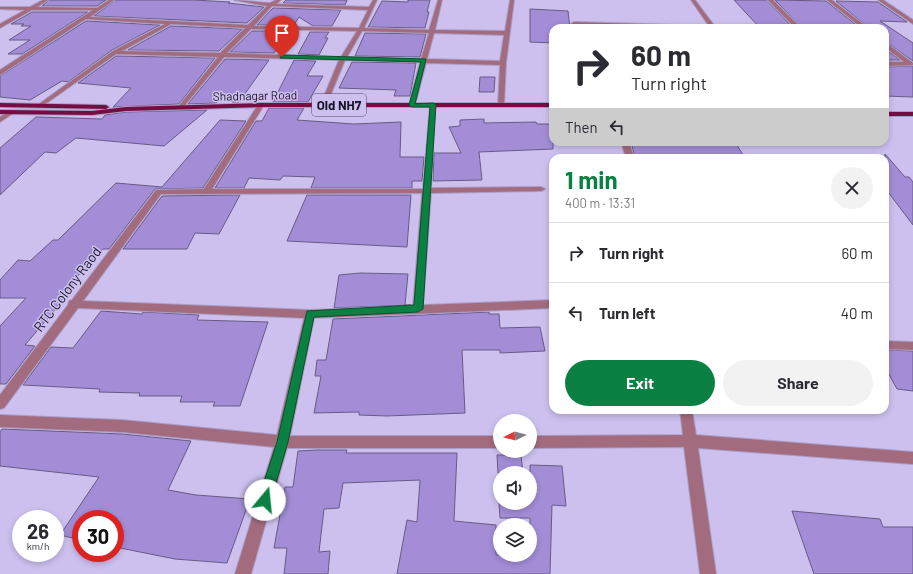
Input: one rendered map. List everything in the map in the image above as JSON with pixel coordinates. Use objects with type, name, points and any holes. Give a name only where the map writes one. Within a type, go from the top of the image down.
[{"type":"main road","name":"Shadnagar Road","points":[[0,105],[97,106],[126,109]]},
{"type":"main road","name":"Shadnagar Road","points":[[0,112],[92,113],[126,109],[261,105],[549,105]]},
{"type":"main road","points":[[889,114],[913,114]]},
{"type":"street","points":[[0,26],[46,0]]},
{"type":"street","points":[[0,73],[112,0]]},
{"type":"street","points":[[236,0],[271,5],[371,9]]},
{"type":"street","points":[[180,108],[222,55],[271,5],[279,0]]},
{"type":"street","points":[[323,106],[343,58],[361,29],[375,0]]},
{"type":"street","points":[[412,105],[440,0]]},
{"type":"street","points":[[501,105],[503,63],[512,0]]},
{"type":"street","points":[[693,0],[710,24]]},
{"type":"street","points":[[770,0],[794,24]]},
{"type":"street","points":[[829,0],[860,24]]},
{"type":"street","points":[[880,0],[913,22]]},
{"type":"street","points":[[0,8],[99,9]]},
{"type":"street","points":[[902,15],[913,15]]},
{"type":"street","points":[[86,18],[157,21],[169,24],[251,27],[508,33]]},
{"type":"street","points":[[40,105],[115,52],[169,24]]},
{"type":"street","points":[[889,47],[912,64]]},
{"type":"street","points":[[115,52],[503,63]]},
{"type":"street","points":[[889,64],[912,64]]},
{"type":"street","points":[[206,192],[261,105]]},
{"type":"street","points":[[418,309],[433,105]]},
{"type":"street","points":[[0,120],[12,112]]},
{"type":"street","points":[[206,192],[426,192],[541,189]]},
{"type":"street","name":"RTC Colony Raod","points":[[0,404],[73,304],[159,192],[206,192]]},
{"type":"street","points":[[73,304],[310,314],[549,304]]},
{"type":"street","points":[[243,574],[282,442],[310,314]]},
{"type":"street","points":[[889,345],[913,346]]},
{"type":"street","points":[[686,414],[708,574]]},
{"type":"street","points":[[0,421],[122,426],[282,442],[493,442]]},
{"type":"street","points":[[537,442],[690,442],[913,458]]},
{"type":"building","points":[[49,0],[106,0],[97,6],[42,6]]},
{"type":"building","points":[[115,0],[194,0],[230,2],[228,3],[264,7],[247,23],[94,16]]},
{"type":"building","points":[[286,0],[347,0],[345,5],[283,3]]},
{"type":"building","points":[[408,0],[430,0],[425,28],[368,27],[382,1],[408,2]]},
{"type":"building","points":[[734,0],[767,0],[789,24],[756,24]]},
{"type":"building","points":[[775,0],[826,1],[855,24],[798,24]]},
{"type":"building","points":[[836,1],[878,2],[907,22],[880,21],[884,24],[864,24]]},
{"type":"building","points":[[273,8],[341,10],[332,26],[313,26],[299,17],[294,25],[257,25]]},
{"type":"building","points":[[530,9],[568,11],[570,24],[549,24],[549,43],[530,42]]},
{"type":"building","points":[[32,12],[88,12],[22,54],[8,54],[30,40],[9,40],[31,26],[21,26],[24,24],[11,24]]},
{"type":"building","points":[[86,21],[160,25],[112,50],[68,82],[62,81],[30,100],[0,97],[0,76]]},
{"type":"building","points":[[171,26],[242,29],[219,51],[128,50]]},
{"type":"building","points":[[889,27],[913,43],[913,61],[889,44]]},
{"type":"building","points":[[252,31],[290,31],[274,53],[230,52]]},
{"type":"building","points":[[310,32],[329,32],[325,38],[328,38],[319,55],[298,54]]},
{"type":"building","points":[[365,33],[426,34],[420,57],[355,56]]},
{"type":"building","points":[[889,52],[900,60],[889,60]]},
{"type":"building","points":[[116,56],[215,58],[179,104],[113,107],[131,88],[78,83]]},
{"type":"building","points":[[225,59],[269,60],[239,102],[232,102],[225,95],[216,103],[188,104]]},
{"type":"building","points":[[294,60],[316,61],[307,76],[323,76],[308,102],[273,102]]},
{"type":"building","points":[[352,62],[416,63],[410,96],[394,96],[396,90],[339,88]]},
{"type":"building","points":[[913,66],[913,97],[889,96],[889,67]]},
{"type":"building","points":[[480,77],[495,77],[494,92],[479,92]]},
{"type":"building","points":[[269,108],[304,108],[297,120],[354,124],[401,122],[400,157],[424,157],[422,181],[412,181],[412,188],[311,188],[315,177],[283,176],[280,180],[249,178],[244,188],[215,188],[256,121],[262,121]]},
{"type":"building","points":[[207,110],[164,146],[76,138],[56,153],[45,152],[0,195],[0,148],[36,117],[102,119],[105,115],[126,112]]},
{"type":"building","points":[[484,119],[484,123],[536,122],[537,124],[549,124],[549,146],[553,146],[553,149],[479,152],[482,180],[433,181],[434,153],[461,153],[449,127],[460,126],[460,120]]},
{"type":"building","points":[[220,120],[246,121],[203,188],[155,189],[109,249],[103,249],[91,261],[88,261],[54,311],[25,345],[35,346],[6,384],[0,384],[0,326],[26,298],[0,298],[0,280],[18,260],[30,261],[53,240],[58,240],[116,183],[162,187]]},
{"type":"building","points":[[632,146],[738,146],[742,154],[634,154]]},
{"type":"building","points":[[889,159],[905,177],[909,177],[913,182],[913,225],[889,193]]},
{"type":"building","points":[[240,195],[219,234],[195,233],[187,249],[123,249],[162,196]]},
{"type":"building","points":[[307,195],[411,195],[407,247],[287,241]]},
{"type":"building","points":[[360,273],[408,274],[405,305],[411,305],[334,308],[339,275]]},
{"type":"building","points":[[101,311],[142,314],[143,312],[199,315],[197,320],[268,322],[240,406],[213,406],[215,402],[180,402],[182,396],[139,396],[140,393],[99,392],[100,389],[23,385],[51,347],[73,348]]},
{"type":"building","points":[[489,312],[489,314],[499,314],[500,328],[540,327],[545,351],[500,353],[500,350],[462,350],[465,413],[387,416],[359,415],[359,412],[314,413],[321,376],[315,376],[317,360],[326,360],[333,319]]},
{"type":"building","points":[[889,350],[913,351],[913,391],[897,389],[889,374]]},
{"type":"building","points":[[2,429],[122,434],[191,441],[168,490],[196,495],[250,499],[227,563],[175,559],[124,549],[124,510],[77,510],[99,477],[0,466],[0,432]]},
{"type":"building","points":[[347,450],[346,453],[457,453],[454,521],[493,525],[493,562],[537,562],[537,518],[500,518],[499,510],[537,510],[537,466],[530,465],[562,466],[566,506],[552,505],[550,574],[397,574],[407,520],[417,522],[420,480],[343,483],[339,508],[324,509],[319,552],[330,551],[328,574],[284,574],[287,548],[274,548],[285,487],[293,487],[298,451]]},
{"type":"building","points":[[497,458],[521,458],[522,466],[498,466]]},
{"type":"building","points":[[792,511],[880,519],[883,527],[913,527],[913,574],[814,574]]},
{"type":"building","points":[[72,517],[72,538],[64,536],[64,529]]},
{"type":"route","points":[[265,500],[282,442],[310,314],[418,309],[433,105],[412,105],[424,60],[282,57]]}]
